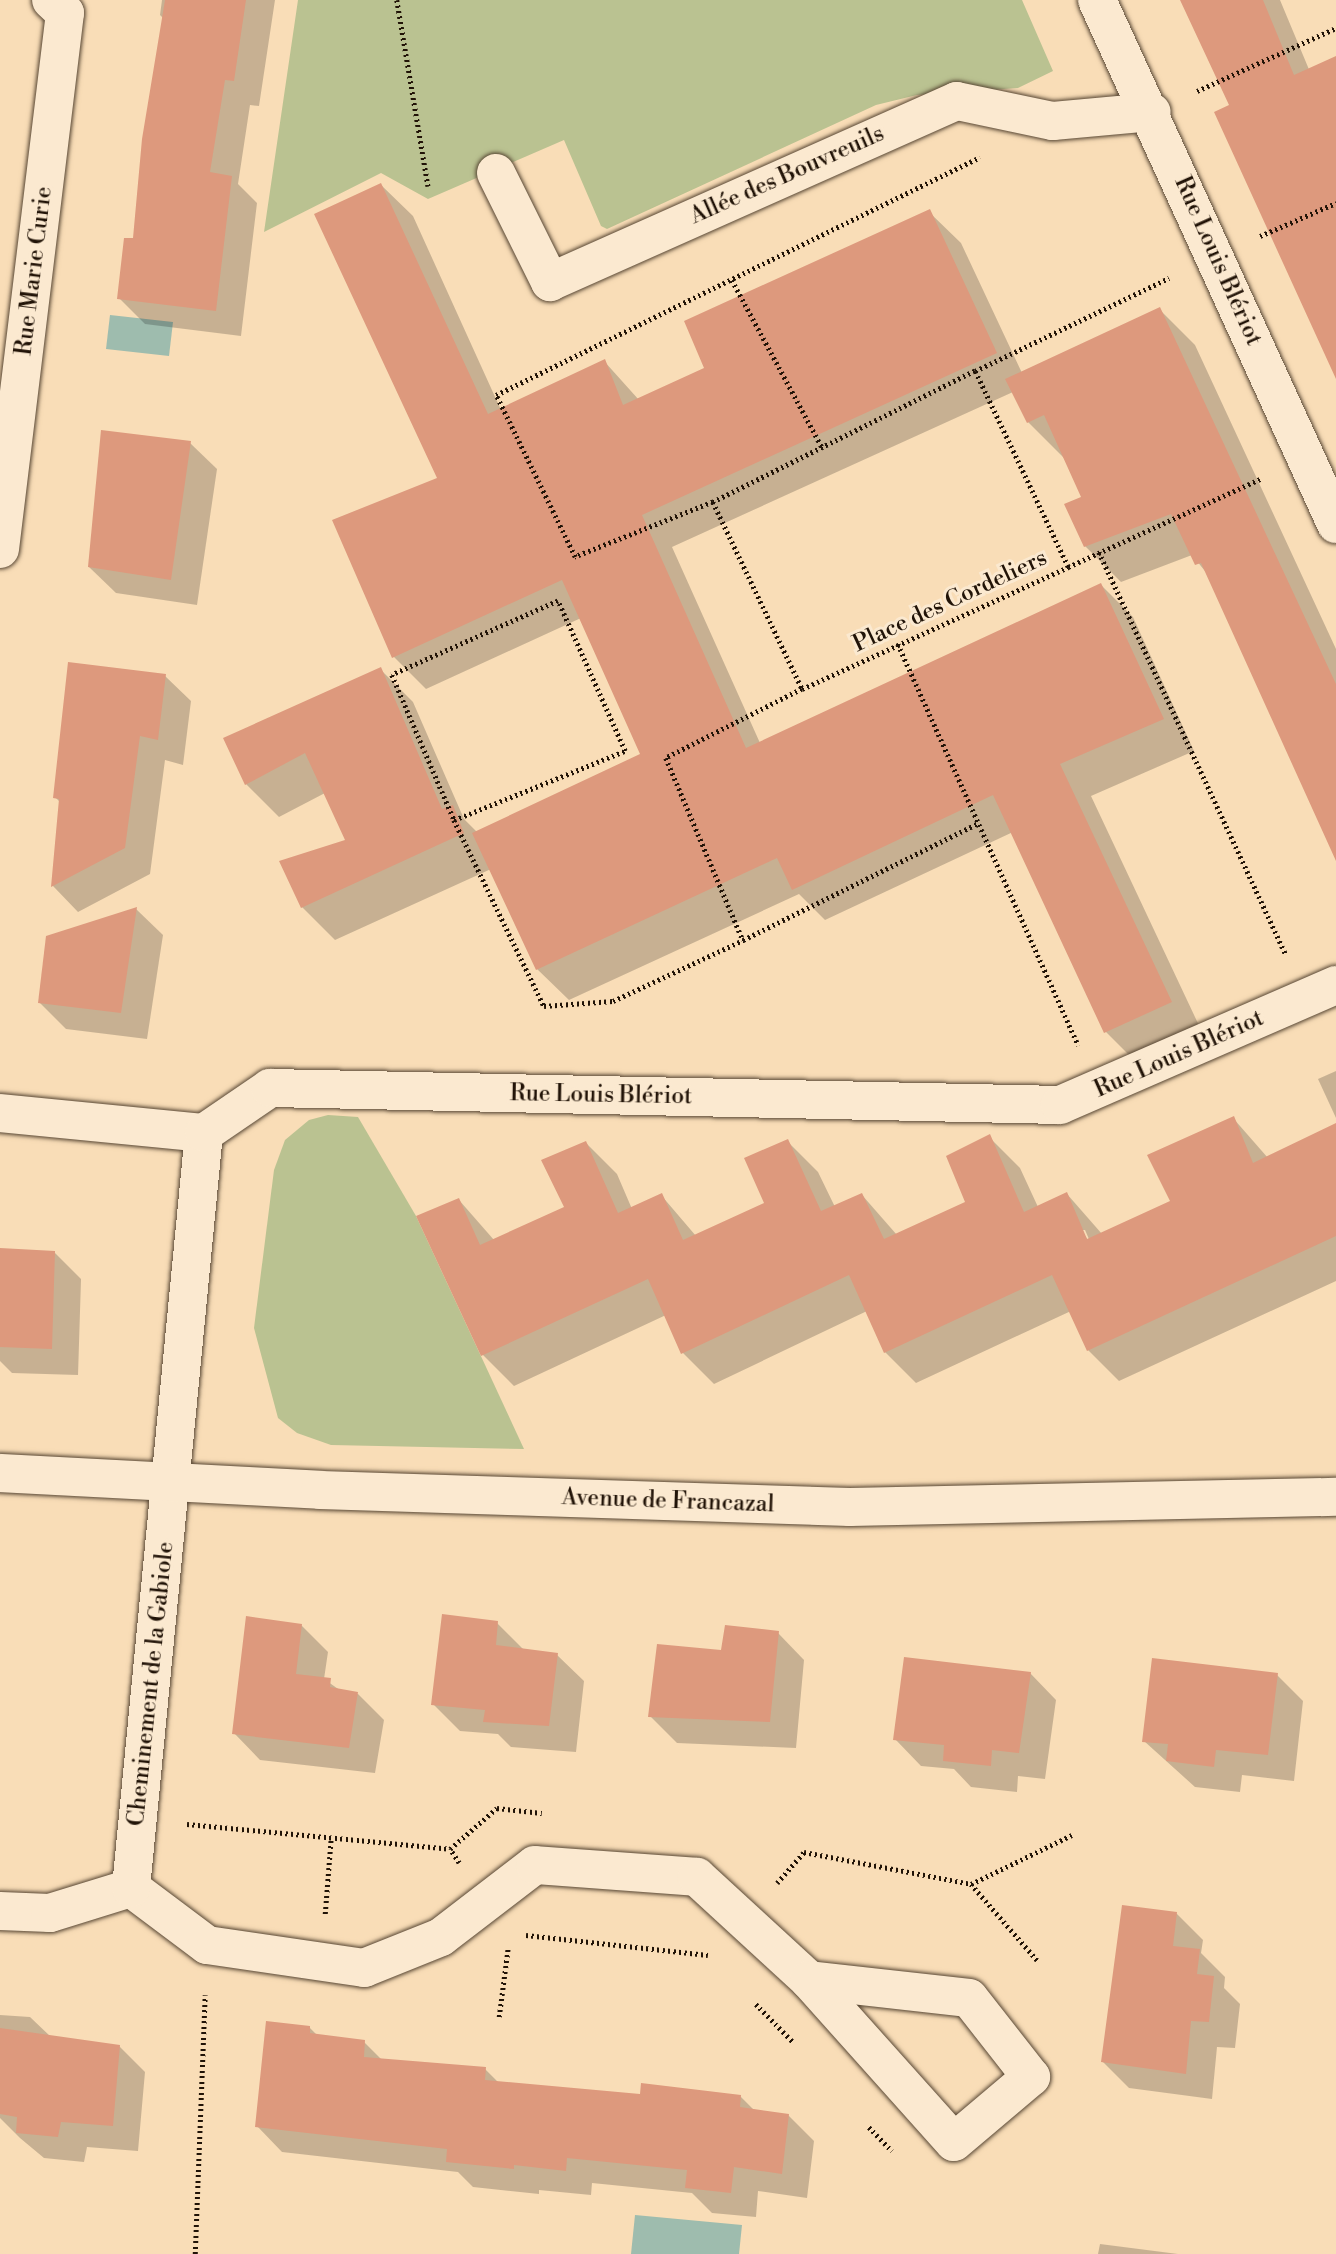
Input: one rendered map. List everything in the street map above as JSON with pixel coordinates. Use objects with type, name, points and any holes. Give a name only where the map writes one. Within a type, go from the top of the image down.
[{"type":"street","name":"Rue Marie Curie","points":[[0,549],[65,13],[51,0]]},
{"type":"street","name":"Rue Louis Blériot","points":[[1097,0],[1152,112],[1336,524]]},
{"type":"street","name":"Allée des Bouvreuils","points":[[496,173],[550,282],[957,101],[1053,121],[1152,112]]},
{"type":"street","name":"Rue Louis Blériot","points":[[204,1133],[270,1088],[1060,1105],[1336,985]]},
{"type":"street","points":[[0,1113],[204,1133],[171,1480]]},
{"type":"street","name":"Avenue de Francazal","points":[[0,1473],[320,1490],[850,1507],[1336,1497]]},
{"type":"street","name":"Cheminement de la Gabiole","points":[[131,1888],[171,1480]]},
{"type":"street","points":[[0,1911],[50,1913],[131,1888],[207,1945],[364,1968],[442,1937],[535,1865],[697,1877],[808,1980],[954,2143],[1031,2077],[969,1998],[808,1980]]},
{"type":"path","points":[[397,0],[428,186]]},
{"type":"path","points":[[1152,112],[1336,28]]},
{"type":"path","points":[[1053,121],[496,396],[575,557],[713,502],[975,371],[1216,256],[1336,203]]},
{"type":"path","points":[[732,279],[822,447]]},
{"type":"path","name":"Place des Cordeliers","points":[[743,940],[666,758],[802,689],[1068,567],[975,371]]},
{"type":"path","points":[[1068,567],[1306,458]]},
{"type":"path","points":[[713,502],[802,689]]},
{"type":"path","points":[[1099,552],[1290,963]]},
{"type":"path","points":[[454,820],[625,751],[558,601],[392,675],[454,820],[544,1006],[613,1001],[979,823]]},
{"type":"path","points":[[898,644],[1098,1089]]},
{"type":"path","points":[[138,1819],[450,1849],[496,1808],[551,1814]]},
{"type":"path","points":[[710,1955],[744,1921],[804,1852],[971,1884],[1072,1835]]},
{"type":"path","points":[[322,1962],[331,1838]]},
{"type":"path","points":[[450,1849],[485,1903],[510,1933],[710,1955],[719,1965]]},
{"type":"path","points":[[971,1884],[1037,1960]]},
{"type":"path","points":[[499,2017],[510,1933]]},
{"type":"path","points":[[195,2254],[207,1945]]},
{"type":"path","points":[[748,1995],[796,2045]]},
{"type":"path","points":[[860,2117],[895,2153]]},
{"type":"green space","points":[[298,0],[1022,0],[1053,71],[1018,88],[917,95],[876,105],[607,229],[601,226],[564,140],[428,199],[381,173],[264,232]]},
{"type":"green space","points":[[328,1115],[358,1117],[416,1216],[524,1449],[331,1445],[297,1433],[278,1418],[254,1328],[274,1170],[285,1140],[309,1120]]},
{"type":"shaded area","points":[[110,315],[173,322],[169,356],[106,349]]},
{"type":"shaded area","points":[[635,2215],[742,2225],[739,2254],[631,2254]]},
{"type":"building","points":[[165,0],[246,0],[234,81],[225,80],[210,172],[232,176],[216,311],[117,299],[124,238],[133,238],[142,139]]},
{"type":"building","points":[[1180,0],[1263,0],[1294,75],[1336,56],[1336,379],[1214,112],[1229,105]]},
{"type":"building","points":[[381,183],[488,414],[605,359],[623,405],[704,368],[684,321],[930,209],[997,353],[642,515],[746,748],[1101,583],[1164,719],[1060,764],[1172,1002],[1104,1033],[993,795],[792,890],[777,858],[536,970],[472,833],[640,754],[562,580],[392,658],[332,520],[437,478],[314,214]]},
{"type":"building","points":[[1160,307],[1336,684],[1336,861],[1201,563],[1195,565],[1171,514],[1084,547],[1064,504],[1081,497],[1044,415],[1027,423],[1005,379]]},
{"type":"building","points":[[101,430],[191,441],[171,580],[88,567]]},
{"type":"building","points":[[68,662],[166,674],[158,740],[140,736],[125,848],[51,887],[59,799],[53,798]]},
{"type":"building","points":[[381,667],[442,809],[453,805],[464,833],[301,908],[279,861],[345,840],[305,753],[245,785],[223,738]]},
{"type":"building","points":[[137,907],[121,1013],[38,1003],[46,936]]},
{"type":"building","points":[[1234,1116],[1253,1163],[1336,1123],[1336,1236],[1087,1351],[1052,1275],[884,1353],[849,1275],[681,1354],[648,1279],[481,1356],[416,1216],[459,1198],[480,1245],[564,1207],[541,1160],[586,1141],[618,1213],[662,1193],[683,1240],[764,1203],[744,1158],[788,1139],[821,1211],[862,1193],[884,1239],[965,1202],[946,1156],[990,1134],[1024,1212],[1067,1192],[1087,1239],[1170,1201],[1147,1155]]},
{"type":"building","points":[[0,1248],[55,1251],[52,1349],[0,1347]]},
{"type":"building","points":[[442,1614],[498,1621],[496,1645],[558,1653],[549,1726],[483,1722],[485,1710],[431,1705]]},
{"type":"building","points":[[246,1616],[302,1624],[296,1674],[331,1678],[330,1687],[358,1692],[349,1748],[232,1734]]},
{"type":"building","points":[[725,1625],[779,1631],[770,1722],[648,1717],[657,1644],[721,1650]]},
{"type":"building","points":[[904,1657],[1031,1672],[1019,1753],[992,1750],[991,1766],[943,1761],[944,1745],[893,1740]]},
{"type":"building","points":[[1152,1658],[1278,1673],[1268,1755],[1216,1750],[1214,1767],[1166,1761],[1168,1744],[1142,1742]]},
{"type":"building","points":[[1122,1905],[1177,1912],[1173,1946],[1200,1949],[1197,1974],[1214,1976],[1209,2022],[1191,2021],[1186,2074],[1101,2062]]},
{"type":"building","points":[[266,2021],[310,2026],[310,2033],[365,2040],[364,2057],[486,2067],[485,2080],[640,2094],[641,2083],[741,2095],[740,2107],[789,2114],[782,2174],[734,2167],[731,2193],[685,2188],[687,2170],[567,2158],[566,2171],[514,2165],[514,2169],[446,2162],[447,2149],[255,2127]]},
{"type":"building","points":[[0,2028],[120,2045],[113,2126],[61,2122],[58,2137],[16,2133],[17,2117],[0,2114]]}]
